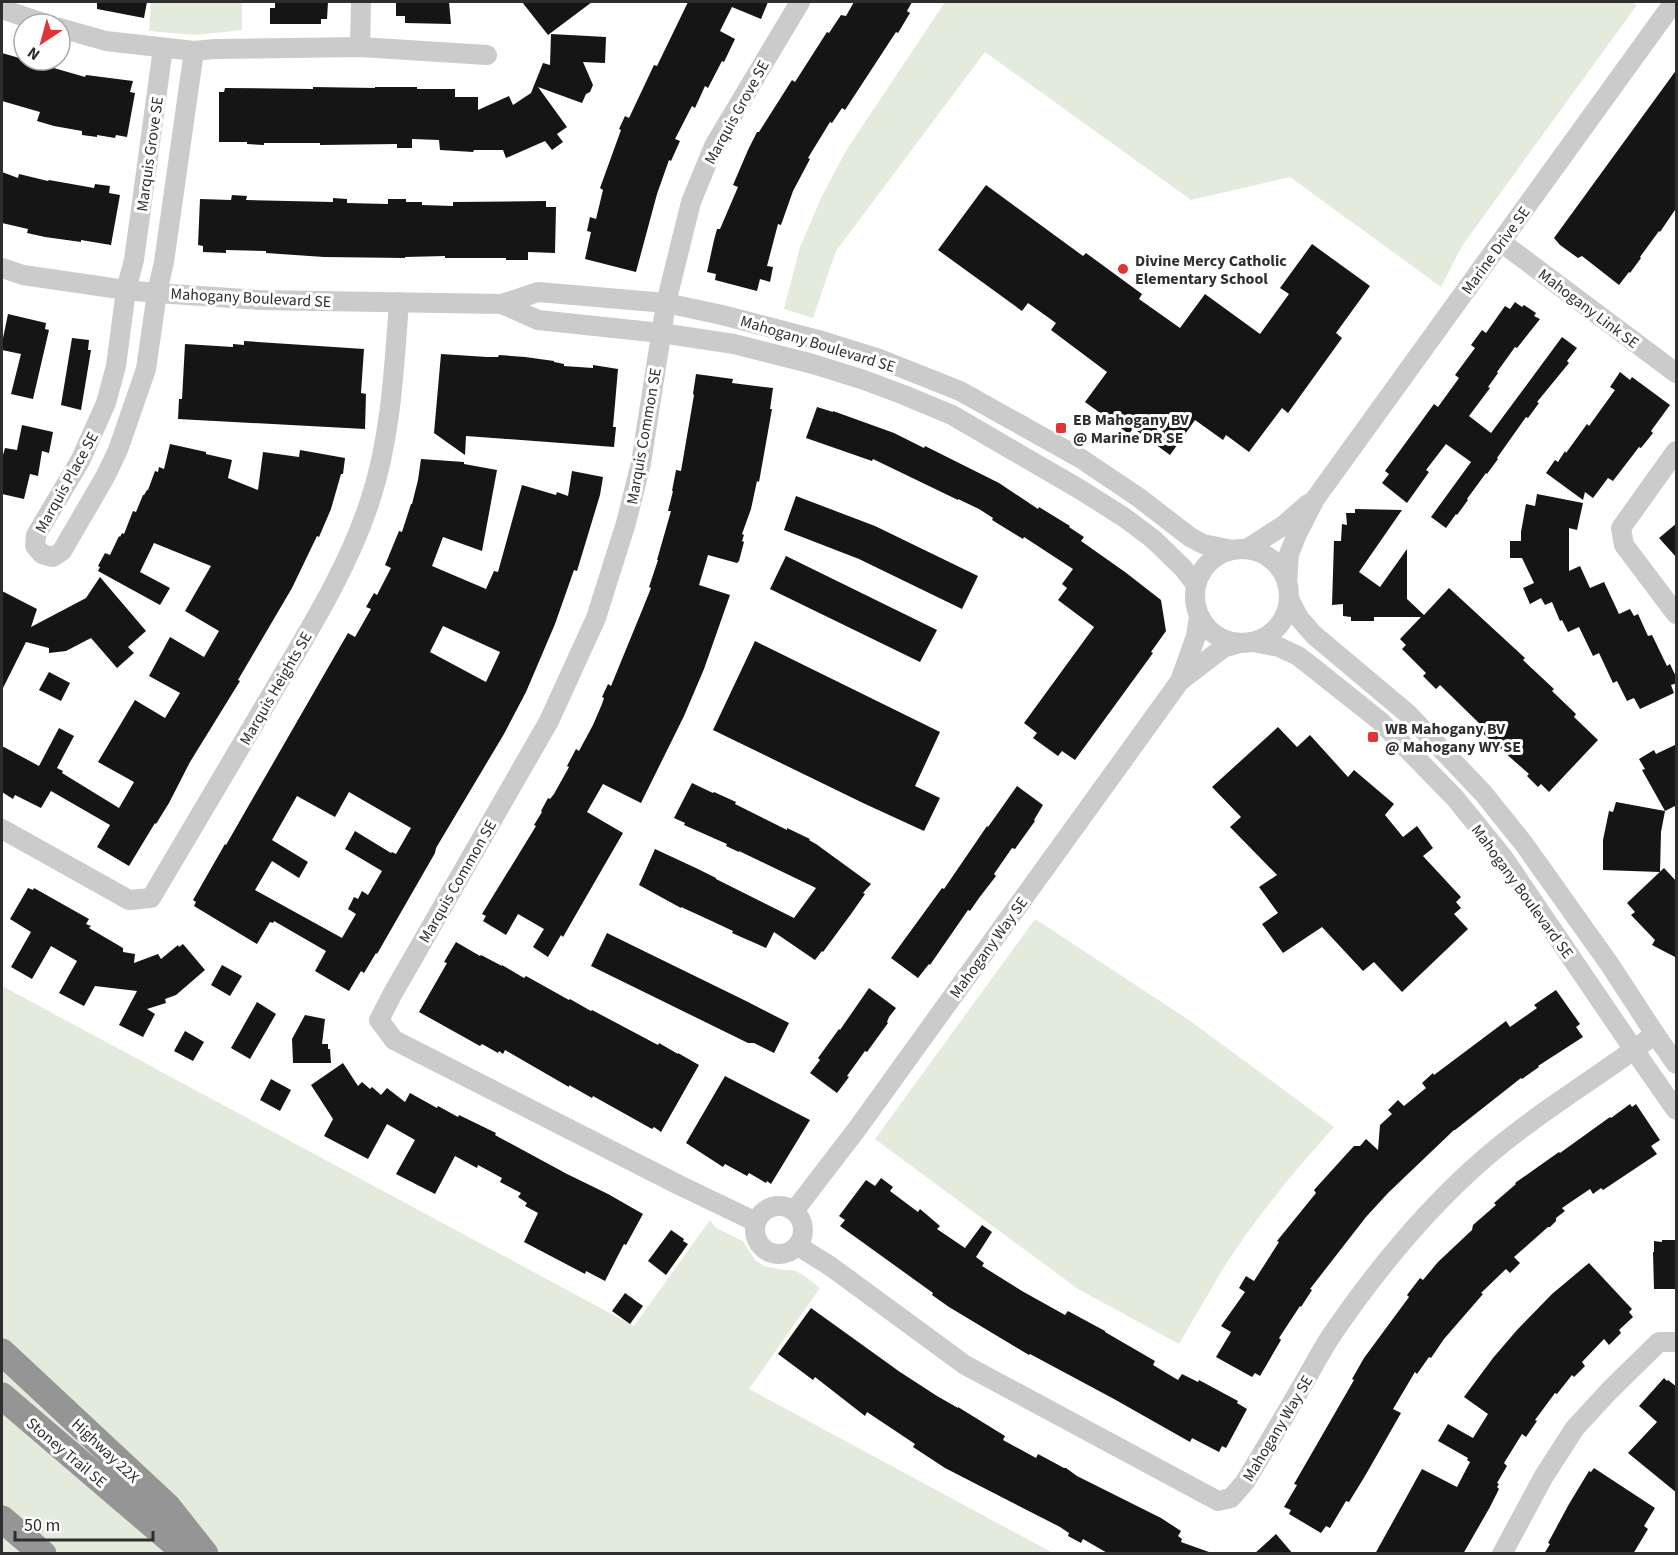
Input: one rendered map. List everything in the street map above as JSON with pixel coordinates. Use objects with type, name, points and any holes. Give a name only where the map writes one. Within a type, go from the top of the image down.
[{"type":"highway","name":"Highway 22X","points":[[2,1352],[167,1506],[205,1554]]},
{"type":"highway","name":"Stoney Trail SE","points":[[2,1396],[187,1554]]},
{"type":"highway","points":[[2,1519],[43,1554]]},
{"type":"street","points":[[360,47],[361,2]]},
{"type":"street","name":"Marquis Grove SE","points":[[661,333],[666,303],[691,202],[714,146],[800,2]]},
{"type":"street","name":"Marine Drive SE","points":[[1288,591],[1289,554],[1315,499],[1674,2]]},
{"type":"street","points":[[72,31],[106,41],[194,51],[360,47],[487,55]]},
{"type":"street","name":"Marquis Grove SE","points":[[126,290],[133,263],[163,48]]},
{"type":"street","name":"Marquis Grove SE","points":[[157,293],[164,262],[194,51]]},
{"type":"street","name":"Mahogany Link SE","points":[[1501,242],[1677,373]]},
{"type":"street","name":"Mahogany Boulevard SE","points":[[2,268],[24,275],[126,290],[259,300],[502,304],[538,292],[666,303],[822,341],[877,358],[960,391],[1080,458],[1138,497],[1190,537],[1203,544],[1240,550]]},
{"type":"street","name":"Marquis Place SE","points":[[126,290],[116,366],[106,404],[81,461],[36,535],[35,546],[42,554],[53,557],[62,551],[118,450],[146,369],[157,293]]},
{"type":"street","name":"Marquis Heights SE","points":[[2,829],[129,900],[151,897],[345,565],[369,503],[385,439],[392,399],[399,302]]},
{"type":"street","name":"Mahogany Boulevard SE","points":[[502,304],[538,320],[661,333],[734,344],[813,364],[864,380],[952,415],[1081,489],[1125,518],[1153,539],[1184,568],[1196,585]]},
{"type":"street","name":"Marquis Common SE","points":[[661,333],[640,463],[626,523],[596,618],[549,721],[379,1020],[394,1040],[756,1222]]},
{"type":"street","points":[[1677,451],[1621,528],[1624,545],[1677,614]]},
{"type":"street","name":"Marine Drive SE","points":[[1240,550],[1284,525],[1315,499]]},
{"type":"street","points":[[1240,550],[1261,553],[1272,561],[1281,571],[1288,591],[1287,610],[1274,631],[1265,638],[1245,643],[1222,640],[1208,630],[1199,617],[1194,601],[1200,573],[1209,562],[1220,554],[1240,550]]},
{"type":"street","name":"Mahogany Boulevard SE","points":[[1288,591],[1299,618],[1314,635],[1408,714],[1483,794],[1524,844],[1677,1064]]},
{"type":"street","name":"Mahogany Way SE","points":[[794,1211],[857,1129],[1180,681],[1196,636],[1199,617]]},
{"type":"street","name":"Mahogany Boulevard SE","points":[[1245,643],[1279,646],[1298,656],[1380,721],[1455,798],[1503,857],[1677,1110]]},
{"type":"street","name":"Mahogany Way SE","points":[[1180,681],[1223,648],[1245,643]]},
{"type":"street","name":"Mahogany Way SE","points":[[798,1246],[840,1273],[965,1365],[1218,1501],[1231,1498],[1245,1482],[1333,1334],[1374,1278],[1420,1222],[1477,1166],[1522,1127],[1655,1034]]},
{"type":"street","points":[[780,1206],[794,1211],[799,1217],[803,1231],[798,1246],[785,1254],[778,1255],[764,1250],[758,1244],[754,1230],[756,1222],[765,1210],[780,1206]]},
{"type":"street","points":[[1502,1554],[1544,1476],[1575,1428],[1659,1342],[1677,1342]]},
{"type":"green space","points":[[151,2],[242,2],[242,30],[195,35],[149,31]]},
{"type":"green space","points":[[945,2],[1632,2],[1637,5],[1462,246],[1441,287],[1290,177],[1191,200],[985,52],[836,251],[813,318],[784,309],[800,247],[822,196],[847,149]]},
{"type":"green space","points":[[1035,919],[1189,1020],[1334,1127],[1260,1215],[1221,1272],[1179,1344],[1078,1289],[875,1139]]},
{"type":"green space","points":[[2,986],[634,1326],[710,1220],[716,1228],[743,1241],[755,1260],[764,1266],[793,1270],[820,1288],[749,1389],[1053,1553],[2,1553]]},
{"type":"building","points":[[97,2],[147,2],[144,18],[97,9]]},
{"type":"building","points":[[275,2],[328,2],[327,19],[321,19],[321,24],[270,24],[270,8],[275,8]]},
{"type":"building","points":[[396,2],[449,2],[451,24],[405,23],[405,16],[396,16]]},
{"type":"building","points":[[522,2],[592,2],[548,35]]},
{"type":"building","points":[[688,2],[768,2],[761,19],[732,7],[720,31],[735,39],[708,88],[705,86],[695,108],[692,106],[675,139],[680,141],[671,161],[669,160],[657,194],[636,272],[585,259],[591,232],[587,231],[590,217],[596,219],[603,190],[600,188],[621,130],[619,129],[625,116],[629,118]]},
{"type":"building","points":[[854,2],[912,2],[907,11],[910,13],[898,33],[896,32],[845,110],[842,108],[832,123],[830,122],[808,158],[810,159],[793,191],[781,225],[778,224],[767,266],[773,267],[770,282],[760,279],[757,291],[715,280],[716,274],[707,272],[717,229],[720,229],[738,187],[733,185],[757,132],[792,80],[795,82],[827,32],[829,33],[841,15],[846,16]]},
{"type":"building","points":[[551,34],[606,37],[605,63],[583,62],[593,85],[582,103],[538,87],[567,127],[557,134],[563,142],[552,150],[545,141],[506,158],[503,150],[474,150],[473,152],[440,150],[439,140],[412,139],[412,148],[397,148],[397,144],[264,143],[264,145],[247,144],[247,142],[219,142],[219,92],[224,92],[225,88],[417,87],[417,89],[455,89],[455,97],[478,97],[478,110],[509,96],[513,105],[531,93],[543,63],[550,65]]},
{"type":"building","points":[[2,53],[12,56],[12,72],[68,72],[85,77],[86,75],[133,81],[130,92],[135,93],[127,137],[116,135],[115,138],[82,135],[82,131],[37,121],[40,112],[2,101]]},
{"type":"building","points":[[1677,69],[1677,207],[1619,285],[1582,256],[1578,258],[1560,245],[1554,238]]},
{"type":"building","points":[[2,172],[18,178],[19,174],[94,188],[95,184],[110,186],[109,193],[120,195],[111,245],[45,237],[27,233],[28,229],[2,223]]},
{"type":"building","points":[[986,185],[1083,256],[1086,253],[1142,294],[1139,299],[1180,328],[1205,294],[1260,334],[1289,294],[1280,288],[1312,244],[1370,286],[1336,333],[1342,338],[1288,413],[1282,408],[1249,452],[1226,435],[1223,440],[1195,420],[1170,455],[1133,428],[1129,434],[1085,402],[1107,372],[1051,330],[1056,323],[1028,303],[1022,311],[938,250]]},
{"type":"building","points":[[232,195],[247,196],[246,200],[333,202],[333,198],[347,199],[347,203],[388,204],[388,199],[406,199],[406,202],[422,202],[422,205],[453,206],[453,202],[546,201],[546,207],[556,207],[555,253],[528,252],[528,260],[506,260],[506,258],[445,258],[445,256],[324,257],[266,253],[266,251],[203,252],[203,246],[198,245],[200,199],[231,200]]},
{"type":"building","points":[[1515,302],[1536,313],[1534,316],[1540,319],[1517,348],[1515,347],[1497,372],[1488,387],[1490,388],[1469,416],[1491,433],[1562,337],[1577,348],[1567,361],[1569,363],[1537,402],[1539,403],[1528,418],[1526,417],[1498,459],[1446,528],[1431,517],[1471,462],[1446,444],[1426,470],[1429,472],[1407,503],[1382,483],[1389,474],[1385,471],[1434,404],[1438,407],[1459,378],[1455,375],[1475,348],[1471,345],[1482,330],[1486,333],[1505,306],[1510,309]]},
{"type":"building","points":[[8,314],[46,323],[45,329],[49,330],[33,399],[11,394],[21,354],[2,350]]},
{"type":"building","points":[[72,338],[89,340],[88,350],[91,350],[81,410],[61,405]]},
{"type":"building","points":[[244,341],[364,349],[361,393],[366,394],[365,429],[178,419],[179,399],[182,399],[185,344],[233,347],[233,344],[244,345]]},
{"type":"building","points":[[441,354],[525,357],[554,361],[564,366],[593,368],[593,365],[618,369],[613,427],[616,427],[614,447],[466,436],[465,455],[434,433]]},
{"type":"building","points":[[1620,372],[1630,380],[1632,377],[1670,405],[1651,431],[1653,433],[1613,481],[1608,478],[1593,498],[1585,492],[1583,500],[1546,473],[1555,460],[1558,462],[1565,451],[1566,453],[1587,424],[1589,426],[1615,390],[1610,387]]},
{"type":"building","points":[[696,374],[733,379],[732,383],[773,388],[770,409],[772,409],[759,482],[757,481],[751,509],[742,534],[744,542],[737,563],[708,555],[699,585],[730,595],[704,669],[684,716],[641,803],[603,784],[587,812],[623,833],[563,937],[561,935],[548,957],[533,947],[544,929],[518,914],[506,935],[483,921],[486,916],[482,914],[536,826],[534,825],[541,811],[548,798],[550,799],[554,794],[576,749],[579,751],[593,725],[604,698],[602,697],[608,684],[611,686],[651,588],[649,587],[671,511],[668,511],[676,470],[681,471]]},
{"type":"building","points":[[817,407],[894,433],[999,483],[1038,509],[1039,507],[1070,526],[1084,537],[1081,541],[1161,600],[1166,631],[1151,652],[1153,653],[1075,760],[1062,751],[1058,756],[1033,738],[1037,733],[1024,723],[1094,627],[1058,600],[1067,588],[1062,584],[1073,569],[1024,537],[1023,539],[992,520],[993,518],[979,509],[873,459],[872,461],[806,438]]},
{"type":"building","points":[[22,425],[53,432],[49,453],[42,451],[38,476],[30,474],[24,499],[2,494],[2,454],[5,448],[17,450]]},
{"type":"building","points":[[170,444],[232,460],[228,478],[258,490],[263,452],[299,457],[300,450],[345,458],[343,474],[341,474],[331,509],[292,588],[238,680],[240,681],[190,762],[169,803],[129,866],[97,847],[110,825],[51,791],[41,808],[15,795],[13,799],[2,792],[2,746],[39,766],[59,728],[74,736],[57,768],[119,808],[134,782],[98,762],[135,700],[165,718],[180,693],[149,676],[170,637],[204,657],[219,631],[185,611],[211,566],[154,543],[140,572],[170,588],[160,605],[98,571],[100,567],[98,566],[105,553],[110,555],[119,536],[124,534],[133,511],[136,512],[143,495],[148,490],[155,471],[158,472],[159,467],[164,469]]},
{"type":"building","points":[[421,459],[464,462],[464,464],[497,470],[482,551],[443,537],[432,566],[486,589],[494,571],[498,572],[522,485],[556,495],[557,492],[568,496],[572,471],[603,477],[600,495],[577,571],[574,570],[555,624],[526,692],[377,954],[364,973],[361,971],[349,991],[315,971],[326,951],[274,921],[270,922],[257,944],[194,906],[196,902],[193,900],[348,633],[355,637],[371,609],[366,607],[374,593],[377,595],[391,568],[385,565],[399,531],[402,532],[418,480]],"holes":[[[443,626],[500,652],[486,682],[430,652]],[[349,792],[411,828],[396,854],[355,831],[345,849],[382,871],[368,895],[362,891],[358,899],[354,897],[348,909],[356,914],[342,938],[255,890],[272,861],[299,878],[308,862],[272,840],[297,796],[335,817]]]},
{"type":"building","points":[[1537,494],[1583,503],[1577,530],[1569,528],[1569,571],[1580,566],[1590,588],[1604,582],[1619,614],[1630,609],[1634,616],[1638,614],[1648,636],[1652,635],[1667,666],[1670,664],[1677,679],[1677,683],[1671,685],[1674,693],[1640,709],[1634,698],[1627,701],[1617,681],[1613,683],[1599,653],[1593,656],[1579,627],[1568,632],[1562,620],[1560,621],[1552,602],[1545,605],[1541,598],[1530,604],[1523,588],[1534,583],[1522,558],[1510,558],[1510,541],[1521,541],[1526,504],[1535,506]]},
{"type":"building","points":[[796,496],[875,526],[978,576],[962,609],[859,559],[784,530]]},
{"type":"building","points":[[1355,509],[1402,510],[1359,572],[1380,587],[1407,549],[1407,599],[1424,615],[1449,588],[1525,658],[1523,660],[1554,689],[1552,691],[1576,714],[1574,717],[1598,740],[1549,792],[1541,784],[1538,787],[1527,776],[1529,774],[1479,730],[1482,726],[1440,685],[1436,689],[1423,676],[1426,673],[1402,649],[1406,645],[1400,639],[1421,617],[1374,617],[1374,621],[1351,621],[1351,617],[1343,616],[1343,604],[1332,605],[1334,541],[1341,541],[1342,524],[1347,525],[1346,513],[1355,513]]},
{"type":"building","points":[[1677,523],[1677,558],[1659,538]]},
{"type":"building","points":[[786,556],[937,630],[920,662],[770,589]]},
{"type":"building","points":[[100,577],[146,631],[128,647],[134,653],[117,668],[91,638],[66,651],[49,653],[49,648],[26,642],[2,690],[2,591],[37,609],[31,627],[86,598]]},
{"type":"building","points":[[755,641],[940,732],[915,786],[940,798],[924,831],[713,730]]},
{"type":"building","points":[[49,672],[70,683],[61,701],[39,690]]},
{"type":"building","points":[[1278,727],[1297,747],[1310,735],[1348,777],[1354,770],[1394,804],[1385,815],[1403,837],[1417,826],[1433,848],[1423,856],[1461,897],[1456,902],[1461,908],[1454,914],[1468,929],[1402,992],[1374,962],[1363,971],[1322,927],[1283,953],[1262,924],[1278,913],[1259,887],[1277,875],[1230,827],[1241,817],[1212,787]]},
{"type":"building","points":[[1677,744],[1677,805],[1665,811],[1642,770],[1645,769],[1639,759],[1654,750],[1656,754]]},
{"type":"building","points":[[692,783],[810,839],[871,884],[815,960],[774,932],[766,948],[681,908],[639,885],[655,849],[794,918],[816,888],[726,846],[727,844],[684,825],[685,823],[674,818]]},
{"type":"building","points":[[1017,786],[1043,805],[1035,821],[1015,849],[1012,848],[994,874],[996,876],[918,978],[891,958],[942,888],[944,889]]},
{"type":"building","points":[[1616,802],[1665,811],[1661,832],[1660,872],[1603,870],[1603,840],[1609,811],[1613,812]]},
{"type":"building","points":[[1664,868],[1677,882],[1677,958],[1652,945],[1655,940],[1631,915],[1635,912],[1627,903]]},
{"type":"building","points":[[28,888],[33,890],[34,888],[89,919],[86,924],[91,926],[89,928],[123,948],[123,952],[135,954],[134,963],[158,954],[161,959],[178,945],[179,947],[183,944],[205,970],[176,995],[165,999],[166,1003],[147,1009],[155,1014],[143,1037],[119,1025],[137,991],[95,986],[84,1006],[59,993],[77,961],[51,946],[32,979],[11,967],[31,932],[10,919]]},
{"type":"building","points":[[607,933],[789,1023],[774,1053],[754,1043],[748,1043],[591,966]]},
{"type":"building","points":[[456,942],[699,1065],[661,1132],[593,1096],[592,1098],[569,1085],[569,1087],[505,1050],[503,1054],[482,1044],[480,1046],[419,1012],[447,963],[444,962]]},
{"type":"building","points":[[222,965],[242,976],[230,996],[211,985]]},
{"type":"building","points":[[869,988],[896,1008],[889,1017],[888,1023],[867,1052],[865,1051],[837,1093],[810,1073],[820,1060],[818,1058]]},
{"type":"building","points":[[1556,990],[1580,1024],[1576,1027],[1583,1037],[1521,1078],[1454,1130],[1388,1193],[1366,1217],[1310,1289],[1312,1290],[1279,1338],[1281,1340],[1260,1376],[1255,1373],[1252,1377],[1216,1357],[1231,1332],[1221,1326],[1245,1292],[1239,1288],[1246,1276],[1254,1281],[1279,1242],[1277,1241],[1316,1193],[1314,1190],[1354,1146],[1360,1146],[1366,1139],[1378,1150],[1380,1125],[1392,1114],[1388,1110],[1398,1100],[1404,1106],[1426,1088],[1422,1083],[1433,1073],[1434,1075],[1506,1021],[1510,1027],[1537,1008],[1534,1005]]},
{"type":"building","points":[[257,1002],[276,1014],[250,1059],[231,1048]]},
{"type":"building","points":[[305,1015],[325,1019],[322,1044],[328,1044],[331,1063],[293,1063],[292,1039]]},
{"type":"building","points":[[185,1031],[204,1042],[193,1061],[174,1051]]},
{"type":"building","points":[[343,1063],[358,1086],[362,1082],[381,1095],[387,1088],[405,1102],[410,1093],[437,1108],[438,1106],[458,1117],[459,1115],[643,1214],[605,1281],[586,1271],[585,1274],[524,1242],[538,1213],[525,1206],[527,1203],[518,1197],[521,1193],[500,1182],[502,1178],[478,1165],[477,1168],[455,1156],[435,1194],[396,1174],[415,1140],[387,1124],[368,1159],[324,1136],[333,1119],[311,1085]]},
{"type":"building","points":[[725,1076],[810,1120],[771,1184],[749,1173],[747,1176],[725,1164],[723,1167],[686,1143]]},
{"type":"building","points":[[271,1079],[291,1090],[280,1111],[260,1100]]},
{"type":"building","points":[[1630,1104],[1632,1107],[1636,1104],[1660,1140],[1651,1146],[1657,1154],[1603,1190],[1601,1188],[1593,1194],[1590,1189],[1562,1208],[1565,1211],[1556,1218],[1556,1221],[1514,1257],[1520,1263],[1510,1273],[1506,1269],[1481,1293],[1483,1294],[1444,1339],[1431,1358],[1429,1357],[1417,1374],[1415,1372],[1393,1409],[1401,1413],[1349,1502],[1346,1501],[1330,1528],[1326,1526],[1321,1533],[1289,1514],[1291,1510],[1284,1507],[1297,1485],[1294,1484],[1354,1380],[1352,1379],[1420,1278],[1423,1280],[1515,1183]]},
{"type":"building","points":[[881,1178],[893,1187],[890,1191],[918,1212],[920,1209],[940,1226],[937,1229],[965,1248],[982,1225],[992,1232],[976,1257],[984,1263],[982,1266],[1022,1291],[1065,1315],[1068,1311],[1105,1331],[1155,1361],[1153,1365],[1178,1380],[1182,1374],[1198,1382],[1199,1380],[1238,1401],[1237,1403],[1247,1409],[1226,1448],[1222,1446],[1219,1452],[1192,1438],[1190,1442],[1029,1355],[949,1307],[840,1226],[845,1220],[839,1216],[866,1180],[875,1186]]},
{"type":"building","points":[[671,1230],[688,1244],[666,1275],[648,1261]]},
{"type":"building","points":[[1662,1240],[1677,1240],[1677,1289],[1654,1289],[1654,1241],[1662,1242]]},
{"type":"building","points":[[1589,1263],[1632,1309],[1629,1312],[1633,1317],[1619,1330],[1621,1333],[1609,1345],[1604,1339],[1582,1362],[1585,1366],[1574,1377],[1572,1375],[1557,1394],[1555,1393],[1535,1420],[1537,1421],[1526,1437],[1522,1434],[1504,1463],[1507,1466],[1497,1483],[1499,1489],[1463,1554],[1375,1554],[1422,1469],[1457,1487],[1470,1462],[1468,1458],[1438,1441],[1448,1424],[1473,1438],[1488,1414],[1464,1397],[1517,1330],[1552,1294]]},
{"type":"building","points":[[625,1293],[643,1306],[630,1324],[612,1311]]},
{"type":"building","points":[[811,1308],[900,1372],[1005,1436],[1003,1440],[1036,1458],[1038,1454],[1161,1518],[1181,1531],[1178,1536],[1182,1539],[1181,1542],[1209,1552],[1209,1554],[1109,1554],[1083,1539],[1081,1543],[1068,1536],[1069,1533],[1060,1527],[945,1468],[913,1447],[915,1444],[867,1412],[865,1416],[815,1377],[813,1380],[778,1354]]},
{"type":"building","points":[[1664,1378],[1677,1387],[1677,1493],[1628,1453],[1657,1422],[1639,1406]]},
{"type":"building","points":[[1594,1468],[1655,1508],[1644,1526],[1648,1529],[1633,1554],[1544,1554],[1569,1504],[1589,1471],[1591,1472]]},
{"type":"building","points":[[1276,1534],[1293,1554],[1254,1554]]},
{"type":"place","name":"Divine Mercy Catholic Elementary School","points":[[1123,269]]},
{"type":"place","name":"EB Mahogany BV @ Marine DR SE","points":[[1061,428]]},
{"type":"place","name":"WB Mahogany BV @ Mahogany WY SE","points":[[1373,737]]}]
